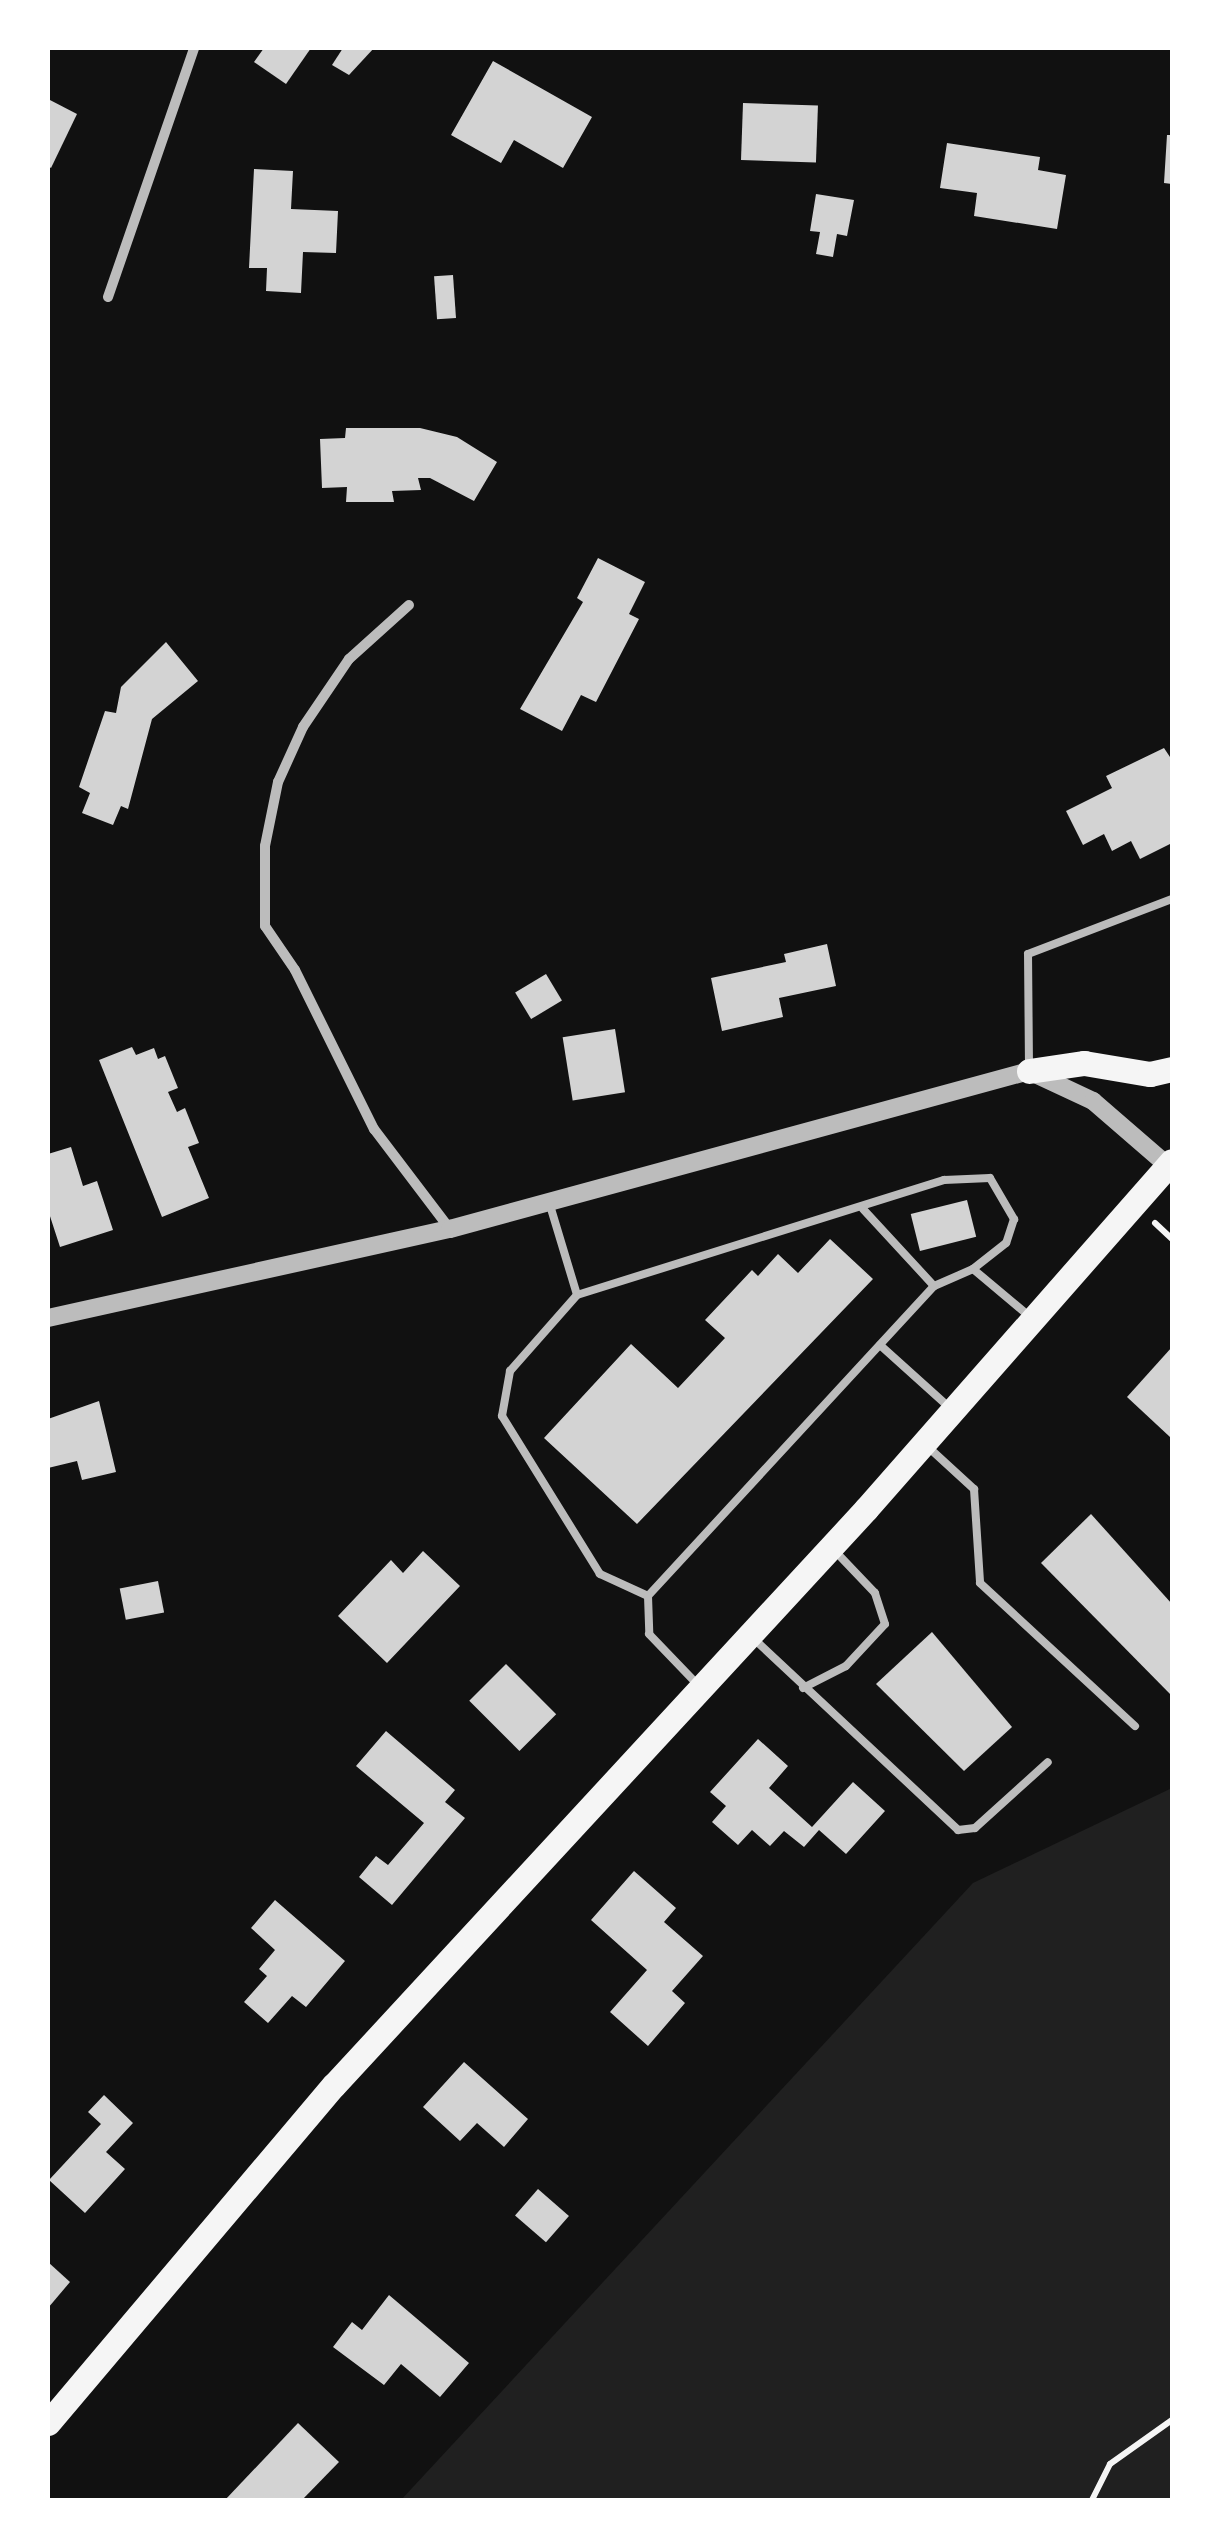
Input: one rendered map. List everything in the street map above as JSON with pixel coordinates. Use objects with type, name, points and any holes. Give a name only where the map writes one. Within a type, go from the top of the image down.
[{"type":"main road","points":[[1030,1071],[1084,1063],[1150,1074],[1172,1070]]},
{"type":"main road","points":[[48,2423],[334,2085],[831,1547],[1171,1166]]},
{"type":"street","points":[[108,296],[194,48]]},
{"type":"street","points":[[410,605],[348,660],[284,768],[265,846],[264,926],[294,970],[374,1128],[450,1228]]},
{"type":"street","points":[[48,1318],[450,1228],[1030,1071],[1093,1101],[1171,1166]]},
{"type":"lane","points":[[1030,1071],[1028,954],[1172,899]]},
{"type":"lane","points":[[648,1596],[600,1574],[502,1416],[510,1370],[577,1296],[944,1180],[990,1178],[1014,1219],[1006,1243],[973,1269],[934,1286],[648,1596],[649,1634],[701,1688]]},
{"type":"lane","points":[[549,1202],[577,1296]]},
{"type":"lane","points":[[862,1208],[934,1286]]},
{"type":"lane","points":[[973,1269],[1033,1319]]},
{"type":"lane","points":[[880,1345],[953,1410]]},
{"type":"lane","points":[[924,1443],[974,1490],[980,1584],[1135,1726]]},
{"type":"lane","points":[[803,1688],[846,1666],[885,1624],[875,1593],[831,1547]]},
{"type":"lane","points":[[750,1635],[958,1830],[975,1828],[1048,1762]]},
{"type":"path","points":[[1092,2500],[1110,2464],[1172,2420]]},
{"type":"shaded area","points":[[1172,1788],[1172,2500],[401,2500],[973,1883]]},
{"type":"building","points":[[264,48],[311,48],[286,84],[254,62]]},
{"type":"building","points":[[343,48],[374,48],[349,75],[332,65]]},
{"type":"building","points":[[493,61],[592,117],[563,168],[514,140],[501,163],[451,135]]},
{"type":"building","points":[[48,99],[77,114],[51,168],[48,166]]},
{"type":"building","points":[[743,103],[818,106],[816,163],[741,160]]},
{"type":"building","points":[[1167,135],[1172,135],[1172,184],[1164,183]]},
{"type":"building","points":[[947,143],[1040,157],[1038,170],[1066,175],[1057,229],[974,216],[977,193],[940,188]]},
{"type":"building","points":[[254,169],[293,171],[291,209],[338,211],[336,253],[303,252],[301,293],[266,291],[267,268],[249,268]]},
{"type":"building","points":[[816,194],[854,200],[847,236],[837,234],[833,257],[816,254],[820,232],[810,231]]},
{"type":"building","points":[[453,275],[456,318],[437,319],[434,276]]},
{"type":"building","points":[[346,428],[420,428],[457,437],[497,462],[474,501],[430,478],[418,478],[421,490],[392,491],[394,502],[346,502],[347,487],[322,488],[320,439],[345,438]]},
{"type":"building","points":[[598,558],[645,582],[629,614],[639,619],[596,702],[581,695],[562,731],[520,709],[583,602],[577,598]]},
{"type":"building","points":[[166,642],[198,681],[152,719],[128,809],[121,806],[113,825],[82,813],[90,793],[79,787],[105,711],[116,713],[121,687]]},
{"type":"building","points":[[1164,748],[1172,760],[1172,843],[1140,859],[1131,841],[1112,851],[1104,834],[1083,845],[1066,811],[1112,788],[1106,776]]},
{"type":"building","points":[[827,944],[836,986],[779,998],[783,1017],[722,1031],[711,978],[786,962],[784,954]]},
{"type":"building","points":[[546,974],[562,1001],[531,1019],[515,993]]},
{"type":"building","points":[[615,1029],[625,1092],[573,1101],[563,1037]]},
{"type":"building","points":[[132,1047],[136,1055],[154,1048],[158,1059],[165,1056],[178,1088],[168,1092],[177,1112],[185,1108],[199,1143],[188,1147],[209,1198],[162,1217],[99,1060]]},
{"type":"building","points":[[71,1147],[83,1186],[97,1181],[113,1230],[60,1247],[48,1210],[48,1154]]},
{"type":"building","points":[[967,1200],[976,1237],[920,1251],[911,1214]]},
{"type":"building","points":[[830,1239],[873,1279],[637,1524],[544,1438],[631,1344],[678,1388],[725,1338],[705,1320],[752,1270],[758,1276],[778,1254],[798,1273]]},
{"type":"building","points":[[1172,1347],[1172,1434],[1170,1437],[1127,1397]]},
{"type":"building","points":[[99,1401],[116,1472],[82,1480],[77,1461],[48,1468],[48,1419]]},
{"type":"building","points":[[1091,1514],[1172,1604],[1172,1696],[1041,1563]]},
{"type":"building","points":[[423,1551],[460,1586],[387,1663],[338,1616],[391,1560],[403,1573]]},
{"type":"building","points":[[158,1581],[164,1612],[126,1620],[120,1588]]},
{"type":"building","points":[[932,1632],[1012,1727],[964,1771],[876,1684]]},
{"type":"building","points":[[506,1664],[556,1714],[519,1751],[469,1701]]},
{"type":"building","points":[[386,1731],[455,1790],[445,1802],[465,1818],[392,1905],[359,1877],[376,1856],[388,1865],[424,1823],[356,1766]]},
{"type":"building","points":[[758,1739],[788,1766],[769,1788],[812,1827],[853,1782],[885,1811],[846,1854],[819,1830],[804,1847],[784,1831],[770,1846],[752,1830],[738,1845],[712,1822],[726,1806],[710,1792]]},
{"type":"building","points":[[634,1871],[676,1908],[664,1922],[703,1956],[672,1991],[685,2003],[648,2046],[610,2012],[647,1970],[591,1920]]},
{"type":"building","points":[[275,1900],[345,1961],[306,2007],[292,1996],[268,2023],[244,2002],[267,1976],[259,1969],[275,1950],[251,1928]]},
{"type":"building","points":[[464,2062],[528,2119],[504,2147],[477,2123],[460,2141],[423,2107]]},
{"type":"building","points":[[104,2095],[133,2123],[106,2152],[125,2169],[85,2213],[49,2180],[101,2124],[88,2112]]},
{"type":"building","points":[[538,2189],[569,2216],[546,2242],[515,2215]]},
{"type":"building","points":[[48,2262],[70,2282],[48,2308]]},
{"type":"building","points":[[389,2295],[469,2363],[440,2397],[401,2364],[384,2385],[333,2347],[352,2322],[362,2330]]},
{"type":"building","points":[[298,2423],[339,2462],[302,2500],[225,2500]]}]
